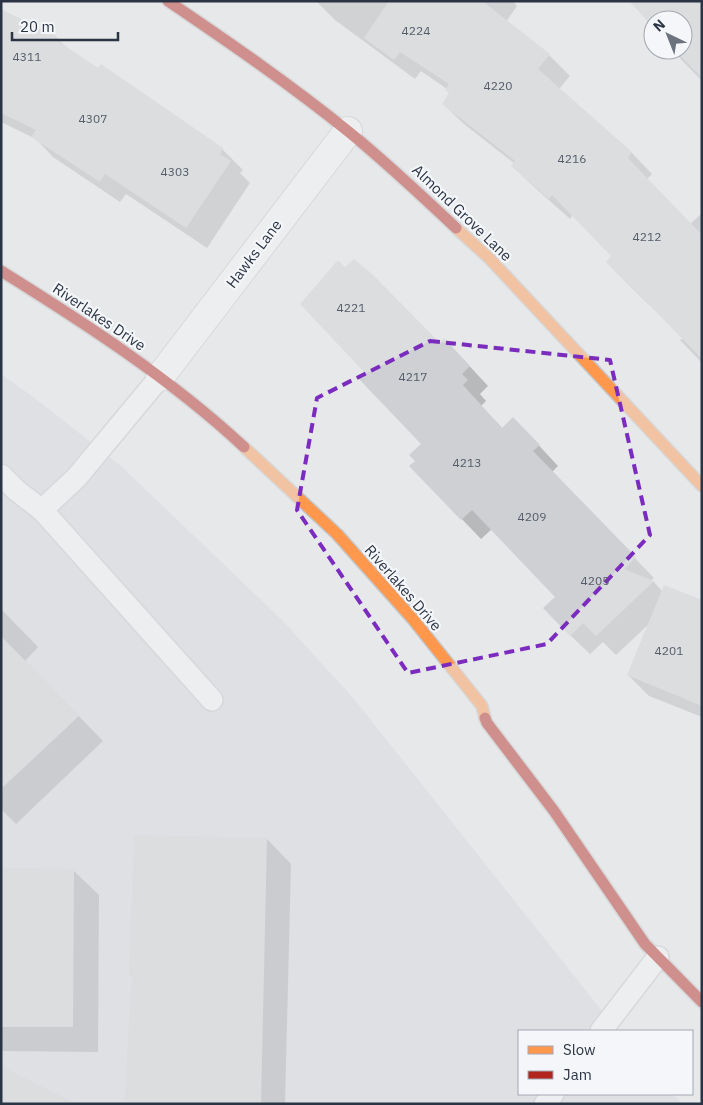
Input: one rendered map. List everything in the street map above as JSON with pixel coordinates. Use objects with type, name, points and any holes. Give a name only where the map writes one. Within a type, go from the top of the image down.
[{"type":"main road","name":"Almond Grove Lane","points":[[168,1],[248,55],[348,131],[393,169],[489,258],[702,486]]},
{"type":"main road","name":"Riverlakes Drive","points":[[1,271],[67,312],[160,377],[233,437],[336,534],[412,618],[482,706],[487,723],[554,811],[645,944],[702,1002]]},
{"type":"street","name":"Hawks Lane","points":[[160,377],[348,131]]},
{"type":"lane","points":[[42,510],[77,477],[160,377]]},
{"type":"lane","points":[[1,475],[16,490],[42,510],[212,700]]},
{"type":"lane","points":[[602,1030],[658,957]]},
{"type":"highlighted area","points":[[430,341],[610,360],[650,535],[547,644],[408,673],[297,510],[317,398]]},
{"type":"shaded area","points":[[1,374],[121,466],[282,620],[354,699],[617,1030],[518,1030],[518,1095],[674,1095],[683,1104],[1,1104]]},
{"type":"building","points":[[389,1],[482,1],[550,54],[538,69],[632,152],[628,158],[702,235],[702,359],[606,262],[611,256],[552,195],[549,199],[511,166],[515,161],[442,104],[449,93],[445,90],[449,84],[400,52],[394,60],[364,38]]},
{"type":"building","points":[[629,1],[702,1],[702,78],[685,60],[693,60],[693,10],[643,10],[643,16]]},
{"type":"building","points":[[1,9],[56,36],[55,39],[98,68],[101,64],[223,148],[220,154],[231,161],[186,228],[105,174],[100,182],[31,137],[36,130],[1,113]]},
{"type":"building","points":[[354,259],[372,274],[440,343],[444,338],[470,366],[462,374],[468,380],[463,385],[502,428],[513,417],[540,445],[533,451],[636,557],[624,569],[654,581],[596,636],[583,623],[570,636],[543,608],[555,597],[472,510],[461,520],[409,466],[415,461],[409,455],[421,444],[359,379],[365,373],[300,304],[338,260],[345,267]]},
{"type":"building","points":[[664,585],[702,600],[702,706],[627,675]]},
{"type":"building","points":[[1,636],[79,716],[1,789]]},
{"type":"building","points":[[134,835],[267,838],[261,1104],[124,1104],[132,975],[129,974]]},
{"type":"building","points":[[1,868],[74,869],[73,1027],[1,1027]]},
{"type":"building","points":[[1,1066],[77,1104],[1,1104]]},
{"type":"traffic: slow","points":[[456,228],[489,258],[702,486]]},
{"type":"traffic: slow","points":[[244,447],[337,534],[412,618],[482,706],[485,718]]},
{"type":"traffic: jam","points":[[168,1],[260,65],[363,143],[456,228]]},
{"type":"traffic: jam","points":[[1,271],[127,353],[187,398],[244,447]]},
{"type":"traffic: jam","points":[[485,718],[554,811],[645,944],[702,1002]]}]
